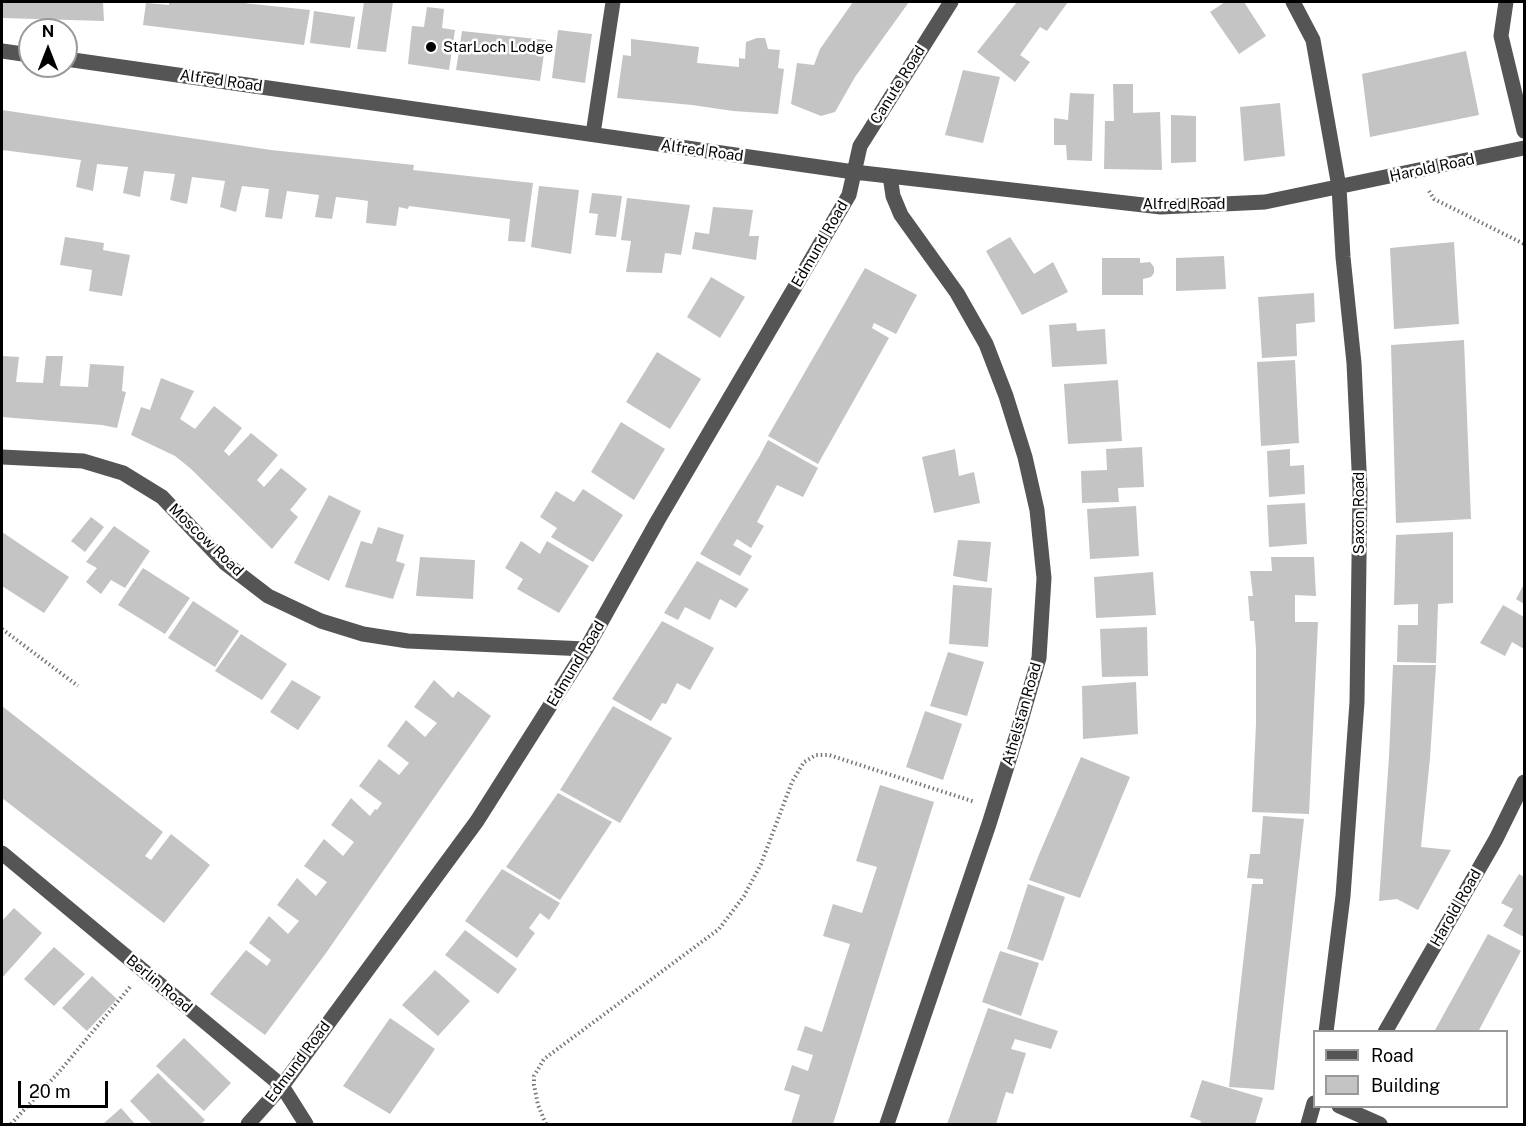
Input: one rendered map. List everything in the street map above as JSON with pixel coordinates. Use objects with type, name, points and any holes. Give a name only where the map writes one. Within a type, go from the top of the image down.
[{"type":"street","points":[[593,135],[613,2]]},
{"type":"street","name":"Canute Road","points":[[854,172],[860,146],[951,2]]},
{"type":"street","name":"Saxon Road","points":[[1293,2],[1313,40],[1339,187],[1343,257],[1354,363],[1360,490],[1357,702],[1343,896],[1326,1030]]},
{"type":"street","points":[[1506,2],[1501,36],[1524,130]]},
{"type":"street","points":[[2,51],[18,53]]},
{"type":"street","name":"Alfred Road","points":[[78,61],[854,172],[1161,207],[1265,202],[1339,187]]},
{"type":"street","name":"Harold Road","points":[[1339,187],[1524,148]]},
{"type":"street","name":"Edmund Road","points":[[248,1125],[282,1086],[477,821],[586,649],[658,520],[849,195],[854,172]]},
{"type":"street","name":"Athelstan Road","points":[[887,1125],[994,808],[1039,658],[1044,578],[1037,510],[1025,458],[1006,396],[986,344],[957,293],[901,215],[893,196],[890,176]]},
{"type":"street","name":"Moscow Road","points":[[2,457],[83,461],[123,473],[162,497],[225,563],[268,596],[321,621],[363,634],[408,641],[586,649]]},
{"type":"street","name":"Harold Road","points":[[1386,1030],[1496,839],[1524,782]]},
{"type":"street","name":"Berlin Road","points":[[2,853],[282,1086],[306,1125]]},
{"type":"street","points":[[1308,1125],[1313,1107]]},
{"type":"street","points":[[1342,1108],[1380,1125]]},
{"type":"path","points":[[1417,172],[1434,199],[1524,244]]},
{"type":"path","points":[[2,629],[78,686]]},
{"type":"path","points":[[546,1125],[538,1105],[534,1085],[534,1076],[544,1059],[718,929],[732,914],[761,864],[792,782],[804,762],[816,755],[830,755],[994,808]]},
{"type":"path","points":[[11,1125],[59,1072],[123,994]]},
{"type":"building","points":[[2,2],[103,2],[104,21],[78,20],[78,18],[2,18]]},
{"type":"building","points":[[169,2],[234,2],[310,10],[304,45],[143,25],[146,3],[169,5]]},
{"type":"building","points":[[364,2],[393,2],[386,52],[357,49]]},
{"type":"building","points":[[853,2],[909,2],[855,77],[835,112],[821,116],[791,104],[797,63],[814,65],[820,49]]},
{"type":"building","points":[[1017,2],[1068,2],[1047,31],[1040,27],[1020,55],[1030,62],[1015,82],[977,52]]},
{"type":"building","points":[[1225,2],[1244,2],[1266,36],[1239,54],[1210,12]]},
{"type":"building","name":"StarLoch Lodge","points":[[427,7],[444,9],[442,28],[455,30],[449,70],[408,64],[412,26],[424,27]]},
{"type":"building","points":[[314,11],[355,17],[350,48],[310,43]]},
{"type":"building","points":[[558,30],[592,34],[585,83],[552,78]]},
{"type":"building","points":[[462,31],[546,40],[540,81],[456,70]]},
{"type":"building","points":[[765,38],[768,49],[780,50],[778,68],[784,69],[778,114],[617,98],[623,55],[631,56],[631,39],[699,47],[697,63],[739,67],[739,58],[745,59],[746,42]]},
{"type":"building","points":[[1466,51],[1479,115],[1370,137],[1362,74]]},
{"type":"building","points":[[963,70],[1000,77],[983,143],[945,135]]},
{"type":"building","points":[[1113,84],[1133,84],[1133,113],[1160,112],[1162,170],[1104,169],[1105,121],[1114,121]]},
{"type":"building","points":[[1070,93],[1094,94],[1092,161],[1067,160],[1066,145],[1054,145],[1054,118],[1068,120]]},
{"type":"building","points":[[1280,103],[1285,156],[1244,161],[1240,107]]},
{"type":"building","points":[[2,110],[271,150],[414,165],[413,170],[533,183],[525,242],[508,241],[510,219],[409,206],[408,209],[399,207],[396,226],[366,223],[368,201],[362,200],[336,197],[332,219],[315,217],[319,195],[287,191],[282,219],[265,217],[269,189],[242,186],[236,212],[220,207],[225,181],[192,177],[187,204],[170,200],[175,174],[144,171],[140,197],[123,193],[128,167],[97,164],[93,191],[76,187],[81,160],[2,150]]},
{"type":"building","points":[[1171,115],[1196,116],[1196,162],[1171,163]]},
{"type":"building","points":[[539,186],[579,190],[571,254],[531,247]]},
{"type":"building","points":[[592,193],[622,196],[616,237],[595,235],[598,214],[589,213]]},
{"type":"building","points":[[627,198],[690,205],[681,255],[665,253],[662,273],[626,272],[631,241],[621,240]]},
{"type":"building","points":[[713,207],[753,210],[749,236],[759,236],[756,260],[692,249],[695,232],[709,234]]},
{"type":"building","points":[[65,237],[104,243],[103,250],[130,255],[122,296],[89,291],[92,270],[60,265]]},
{"type":"building","points":[[1010,237],[1034,274],[1053,262],[1068,292],[1022,315],[986,251]]},
{"type":"building","points":[[1454,242],[1459,324],[1394,329],[1390,248]]},
{"type":"building","points":[[1224,256],[1226,289],[1176,291],[1176,258]]},
{"type":"building","points":[[1102,258],[1140,258],[1140,263],[1150,262],[1154,267],[1154,273],[1151,277],[1143,279],[1143,295],[1102,295]]},
{"type":"building","points":[[865,268],[917,295],[896,334],[874,323],[872,328],[889,338],[818,464],[768,436]]},
{"type":"building","points":[[711,277],[745,297],[720,338],[687,317]]},
{"type":"building","points":[[1314,293],[1315,322],[1296,324],[1297,356],[1262,358],[1258,297]]},
{"type":"building","points":[[1076,323],[1077,331],[1105,329],[1107,364],[1052,367],[1049,325]]},
{"type":"building","points":[[1464,340],[1471,519],[1396,523],[1391,345]]},
{"type":"building","points":[[657,352],[701,379],[670,429],[626,402]]},
{"type":"building","points":[[2,356],[19,357],[16,382],[43,383],[46,356],[63,356],[60,386],[88,387],[90,364],[124,366],[122,391],[126,392],[117,428],[2,417]]},
{"type":"building","points":[[1295,360],[1299,443],[1261,446],[1257,362]]},
{"type":"building","points":[[161,378],[194,391],[180,419],[195,429],[214,406],[242,428],[224,451],[229,456],[251,433],[278,455],[257,480],[264,487],[281,468],[307,489],[290,510],[298,517],[272,549],[190,468],[175,456],[131,435],[141,407],[150,410]]},
{"type":"building","points":[[1118,380],[1122,441],[1068,444],[1064,384]]},
{"type":"building","points":[[621,422],[665,449],[634,500],[591,472]]},
{"type":"building","points":[[768,440],[818,468],[803,497],[777,485],[757,522],[764,526],[751,548],[737,539],[733,545],[752,556],[740,576],[700,554]]},
{"type":"building","points":[[1142,447],[1144,487],[1118,488],[1119,502],[1082,503],[1081,471],[1107,470],[1106,449]]},
{"type":"building","points":[[955,449],[959,476],[974,472],[980,503],[934,513],[922,457]]},
{"type":"building","points":[[1290,449],[1290,466],[1304,465],[1305,494],[1269,497],[1267,451]]},
{"type":"building","points":[[583,489],[623,515],[593,562],[551,537],[557,528],[540,517],[556,491],[574,502]]},
{"type":"building","points":[[329,495],[361,511],[329,581],[294,563]]},
{"type":"building","points":[[1305,503],[1307,544],[1269,547],[1267,505]]},
{"type":"building","points":[[1136,506],[1139,556],[1090,559],[1087,509]]},
{"type":"building","points":[[91,517],[104,527],[85,552],[71,541]]},
{"type":"building","points":[[114,526],[150,551],[125,588],[111,580],[101,594],[86,582],[97,568],[86,562]]},
{"type":"building","points":[[378,527],[404,535],[396,561],[405,564],[393,599],[345,587],[361,541],[372,544]]},
{"type":"building","points":[[2,532],[69,577],[44,613],[2,586]]},
{"type":"building","points":[[1453,532],[1453,603],[1438,604],[1436,663],[1397,662],[1398,625],[1418,625],[1418,604],[1394,605],[1396,535]]},
{"type":"building","points":[[958,540],[991,542],[987,582],[953,576]]},
{"type":"building","points":[[521,541],[540,554],[547,541],[589,566],[559,613],[517,589],[523,579],[505,568]]},
{"type":"building","points":[[420,557],[475,560],[473,599],[416,596]]},
{"type":"building","points":[[1271,557],[1314,557],[1316,596],[1295,595],[1295,622],[1318,622],[1309,814],[1252,812],[1256,724],[1256,649],[1254,621],[1250,621],[1248,596],[1253,596],[1250,571],[1272,571]]},
{"type":"building","points":[[697,561],[749,589],[736,608],[720,599],[710,620],[685,607],[678,620],[664,613]]},
{"type":"building","points":[[143,568],[190,598],[165,634],[118,605]]},
{"type":"building","points":[[1153,572],[1156,615],[1096,618],[1094,577]]},
{"type":"building","points":[[1524,584],[1524,604],[1516,599]]},
{"type":"building","points":[[953,585],[992,588],[988,647],[949,644]]},
{"type":"building","points":[[193,601],[239,631],[215,667],[168,638]]},
{"type":"building","points":[[1503,605],[1524,617],[1524,649],[1512,642],[1505,656],[1480,643]]},
{"type":"building","points":[[662,621],[714,648],[690,690],[677,683],[666,704],[662,703],[651,721],[612,699]]},
{"type":"building","points":[[1147,627],[1148,676],[1102,677],[1100,629]]},
{"type":"building","points":[[241,634],[287,664],[262,700],[215,671]]},
{"type":"building","points":[[948,652],[984,662],[967,716],[930,706]]},
{"type":"building","points":[[1393,665],[1436,665],[1421,847],[1451,850],[1418,910],[1397,899],[1379,901]]},
{"type":"building","points":[[292,680],[321,697],[298,730],[270,712]]},
{"type":"building","points":[[434,680],[453,698],[458,691],[491,716],[326,953],[265,1035],[210,994],[246,950],[267,966],[271,960],[249,943],[269,916],[288,934],[299,921],[277,905],[297,878],[316,896],[327,882],[304,866],[324,839],[343,856],[354,842],[331,825],[351,798],[370,816],[382,803],[359,786],[379,759],[399,775],[409,763],[387,746],[406,720],[425,737],[437,723],[414,707]]},
{"type":"building","points":[[1136,682],[1138,734],[1083,739],[1082,686]]},
{"type":"building","points":[[2,706],[163,832],[145,856],[151,860],[171,834],[210,865],[164,923],[2,798]]},
{"type":"building","points":[[613,706],[672,738],[620,823],[560,790]]},
{"type":"building","points":[[925,711],[962,724],[943,780],[906,767]]},
{"type":"building","points":[[1081,757],[1130,777],[1080,898],[1029,880]]},
{"type":"building","points":[[880,785],[934,802],[833,1124],[791,1124],[800,1095],[784,1090],[792,1065],[808,1071],[813,1055],[797,1050],[805,1026],[822,1032],[850,944],[823,936],[833,904],[862,913],[877,867],[856,861]]},
{"type":"building","points":[[558,793],[612,822],[560,900],[506,867]]},
{"type":"building","points":[[1263,816],[1304,819],[1274,1090],[1229,1087],[1252,884],[1263,884],[1263,879],[1247,878],[1250,854],[1260,854]]},
{"type":"building","points":[[502,869],[560,903],[549,920],[540,913],[529,928],[535,933],[517,958],[465,921]]},
{"type":"building","points":[[1519,874],[1524,877],[1524,937],[1503,926],[1513,909],[1501,903]]},
{"type":"building","points":[[1028,884],[1065,897],[1043,961],[1007,949]]},
{"type":"building","points":[[14,908],[42,933],[2,978],[2,921]]},
{"type":"building","points":[[465,930],[517,969],[498,994],[445,955]]},
{"type":"building","points":[[1488,934],[1521,951],[1479,1030],[1435,1030]]},
{"type":"building","points":[[54,947],[85,974],[54,1006],[24,979]]},
{"type":"building","points":[[1000,951],[1039,963],[1021,1016],[982,1002]]},
{"type":"building","points":[[435,970],[470,1001],[438,1036],[402,1005]]},
{"type":"building","points":[[92,976],[117,999],[87,1031],[62,1008]]},
{"type":"building","points":[[988,1008],[1058,1031],[1051,1049],[1015,1039],[1011,1049],[1026,1053],[1013,1094],[1006,1092],[996,1124],[947,1124]]},
{"type":"building","points":[[390,1018],[435,1049],[390,1114],[343,1086]]},
{"type":"building","points":[[184,1038],[231,1083],[204,1111],[156,1066]]},
{"type":"building","points":[[158,1073],[205,1120],[201,1124],[152,1124],[130,1101]]},
{"type":"building","points":[[1202,1080],[1263,1098],[1255,1124],[1200,1124],[1201,1121],[1190,1117]]},
{"type":"building","points":[[121,1108],[135,1124],[103,1124]]},
{"type":"place","name":"StarLoch Lodge","points":[[431,47]]}]
